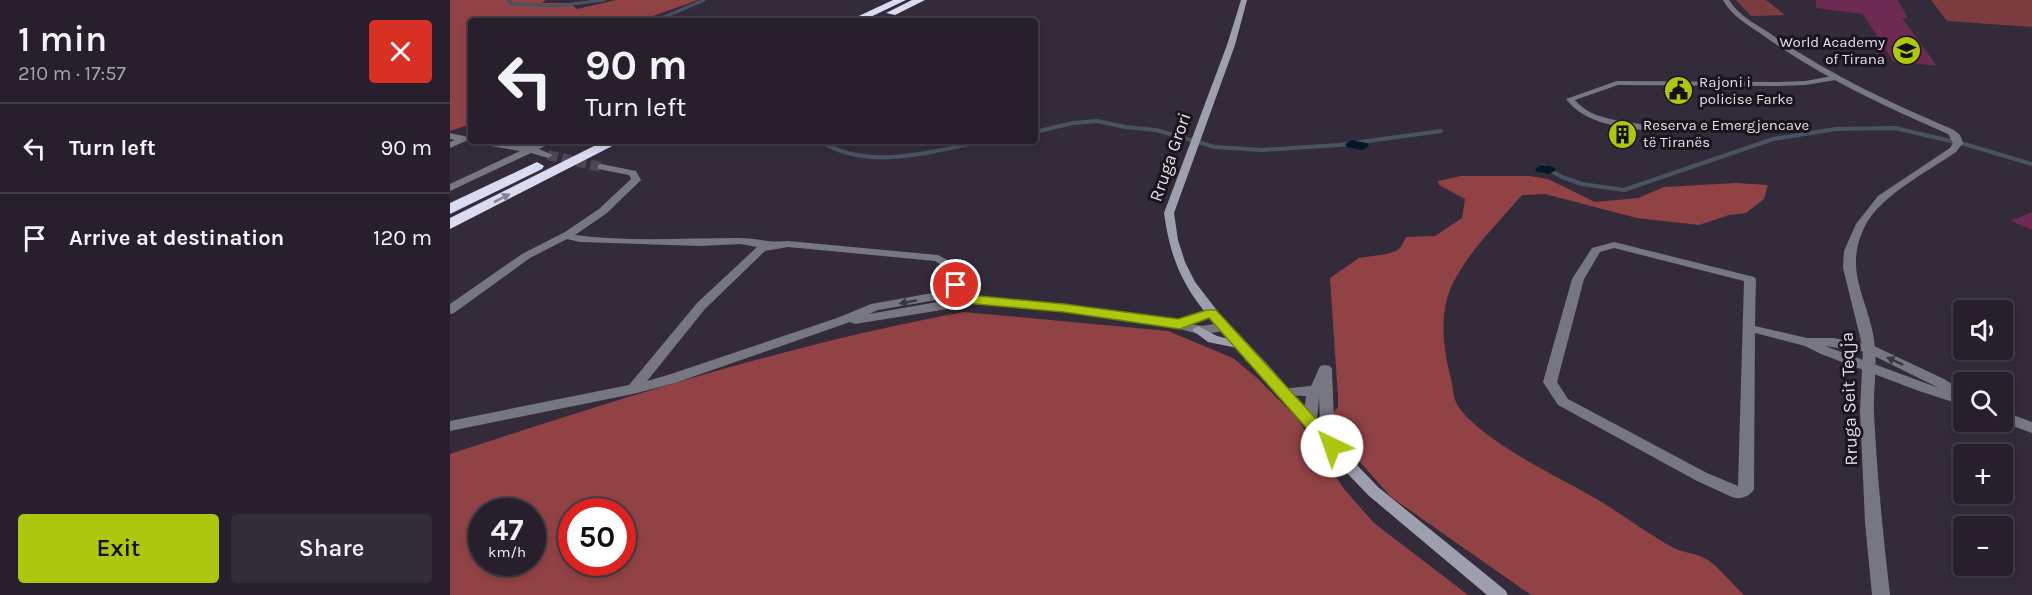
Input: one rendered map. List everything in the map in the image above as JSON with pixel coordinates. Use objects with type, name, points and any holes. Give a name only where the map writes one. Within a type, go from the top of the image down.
[{"type":"highway","points":[[860,18],[901,0]]},
{"type":"highway","points":[[880,18],[920,0]]},
{"type":"highway","points":[[450,209],[584,144]]},
{"type":"highway","points":[[450,224],[609,144]]},
{"type":"main road","name":"Rruga Grori","points":[[1244,0],[1231,45],[1169,213],[1171,239],[1178,264],[1200,301],[1310,421],[1353,472],[1375,493],[1500,595]]},
{"type":"main road","points":[[1198,330],[1204,336],[1222,343],[1240,344]]},
{"type":"street","name":"Rruga Seit Teqja","points":[[1726,0],[1735,13],[1833,78],[1951,132],[1954,144],[1882,198],[1861,224],[1850,251],[1849,268],[1869,349],[1867,411],[1873,522],[1881,595]]},
{"type":"street","points":[[1641,127],[1599,118],[1576,106],[1570,99],[1617,83],[1777,84],[1804,83],[1833,78]]},
{"type":"street","points":[[450,136],[468,139]]},
{"type":"street","points":[[450,145],[468,139]]},
{"type":"street","points":[[496,144],[549,155]]},
{"type":"street","points":[[450,188],[543,144]]},
{"type":"street","points":[[450,310],[526,256],[569,234],[603,211],[636,180],[633,173],[601,166]]},
{"type":"street","points":[[569,234],[580,239],[798,244],[938,258],[949,265],[956,285],[965,299]]},
{"type":"street","points":[[633,389],[701,306],[752,255],[769,245]]},
{"type":"street","points":[[1614,245],[1750,279],[1749,327],[1746,489],[1737,493],[1702,477],[1563,402],[1550,382],[1578,279],[1596,250],[1614,245]]},
{"type":"street","points":[[450,426],[633,389],[675,378],[841,321],[878,318],[954,304],[965,299],[1064,308],[1180,324],[1198,330],[1215,329],[1223,325]]},
{"type":"street","points":[[1180,324],[1191,318],[1212,313]]},
{"type":"street","points":[[1749,327],[1807,342],[1833,342],[1869,349],[1939,382],[1953,392]]},
{"type":"street","points":[[1807,342],[1832,356],[1869,366],[1935,393],[1953,397]]},
{"type":"street","points":[[1310,421],[1311,400],[1320,385],[1324,369],[1327,422],[1332,446]]},
{"type":"street","points":[[1284,392],[1315,391]]},
{"type":"street","points":[[2013,420],[2032,428]]},
{"type":"shaded area","points":[[450,0],[546,0],[542,3],[570,3],[577,9],[616,0],[698,0],[647,18],[468,18],[468,125],[450,131]]},
{"type":"shaded area","points":[[1736,0],[1766,0],[1785,15],[1751,16]]},
{"type":"shaded area","points":[[1931,0],[2032,0],[2032,27],[1947,21]]},
{"type":"shaded area","points":[[1461,176],[1530,176],[1548,179],[1595,202],[1638,198],[1664,187],[1736,183],[1768,185],[1764,199],[1746,213],[1729,215],[1699,225],[1637,218],[1545,194],[1522,195],[1468,258],[1449,293],[1444,317],[1444,342],[1454,398],[1472,422],[1503,446],[1603,503],[1664,542],[1678,550],[1709,561],[1744,595],[1531,595],[1391,497],[1343,443],[1332,424],[1332,414],[1338,407],[1338,397],[1330,278],[1359,258],[1396,251],[1406,237],[1435,236],[1462,218],[1465,199],[1439,185],[1438,181]]},
{"type":"shaded area","points":[[964,312],[1168,331],[1233,358],[1257,378],[1296,417],[1344,489],[1374,523],[1468,595],[450,595],[450,454],[705,374],[834,340]]},
{"type":"building","points":[[1816,0],[1898,0],[1908,19],[1902,18],[1937,66],[1893,61],[1863,14],[1816,8]]},
{"type":"building","points":[[2032,212],[2032,230],[2011,221]]},
{"type":"waterway","points":[[508,0],[511,4],[557,6],[604,0]]},
{"type":"waterway","points":[[662,18],[704,0]]},
{"type":"waterway","points":[[1038,131],[1073,123],[1097,121],[1156,130],[1215,147],[1262,150],[1339,145],[1441,131]]},
{"type":"waterway","points":[[1543,166],[1562,177],[1582,184],[1624,190],[1773,139],[1836,129],[1895,128],[1968,145],[2032,164]]},
{"type":"waterway","points":[[826,144],[859,155],[880,157],[922,154],[970,144]]},
{"type":"waterway","points":[[1351,144],[1363,146]]},
{"type":"waterway","points":[[1542,169],[1549,170]]},
{"type":"tunnel","points":[[548,155],[601,167]]},
{"type":"place","name":"World Academy of Tirana","points":[[1906,51]]},
{"type":"place","name":"Rajoni i policise Farke","points":[[1678,91]]},
{"type":"place","name":"Reserva e Emergjencave të Tiranës","points":[[1622,134]]},
{"type":"route","points":[[956,285],[965,299],[1064,308],[1180,324],[1191,318],[1212,313],[1332,446]]}]
